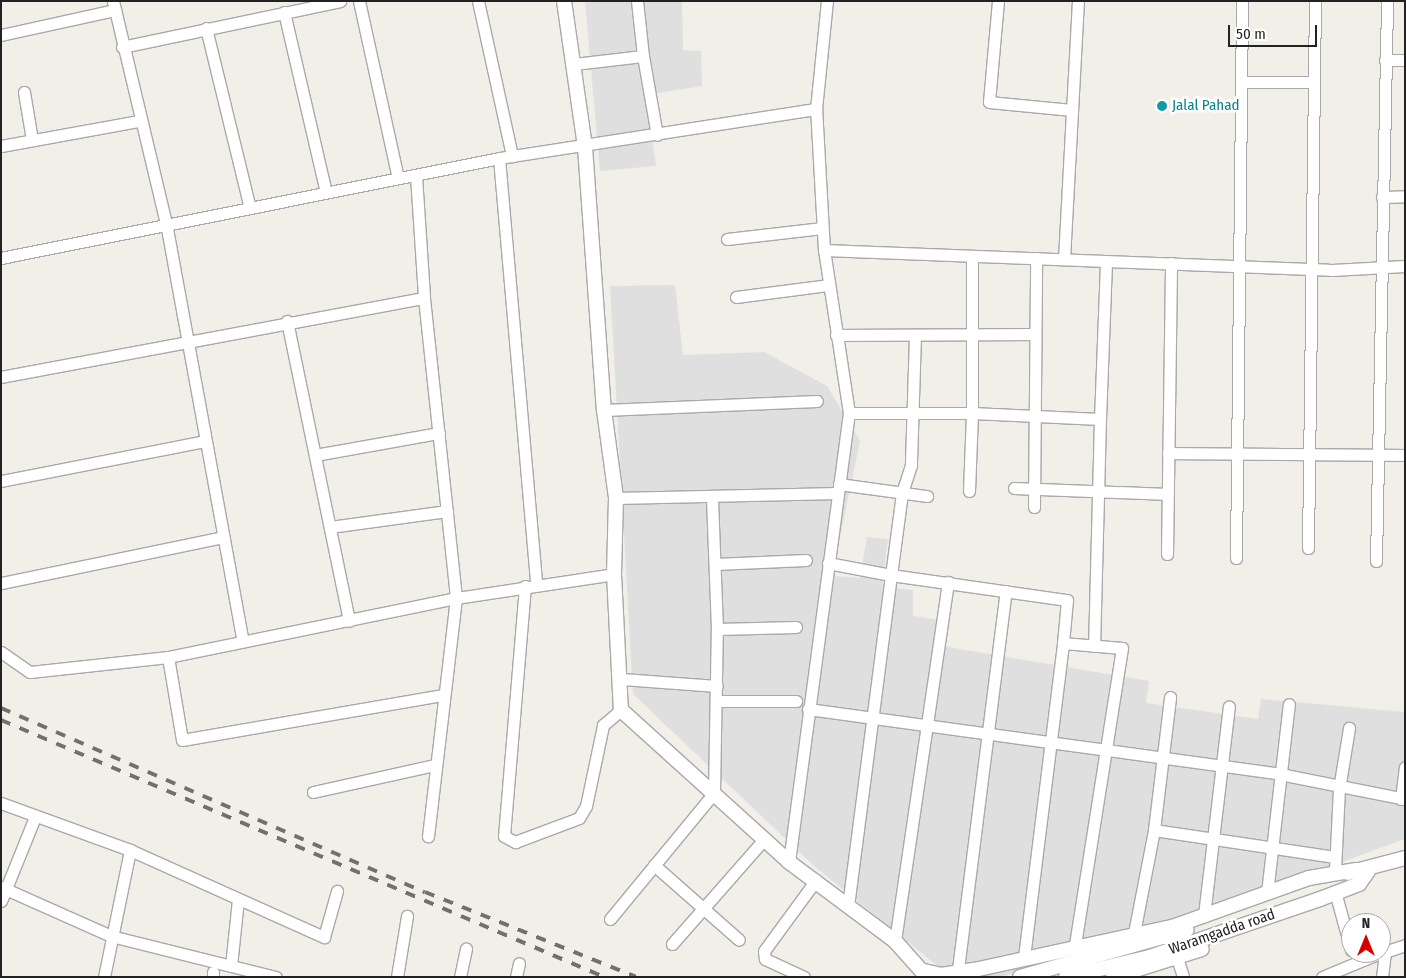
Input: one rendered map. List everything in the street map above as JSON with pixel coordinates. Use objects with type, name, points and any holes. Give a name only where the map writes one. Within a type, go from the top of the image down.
[{"type":"street","points":[[122,47],[340,1]]},
{"type":"street","points":[[359,1],[398,178]]},
{"type":"street","points":[[478,1],[512,156]]},
{"type":"street","points":[[499,158],[530,585],[504,836],[515,842],[579,818],[586,806],[603,725],[621,710],[622,679],[614,574],[616,498],[604,410],[585,147],[564,1]]},
{"type":"street","points":[[637,1],[642,56],[657,135]]},
{"type":"street","points":[[789,862],[849,413],[836,335],[822,228],[816,109],[827,1]]},
{"type":"street","points":[[998,1],[989,102],[1072,110]]},
{"type":"street","points":[[1064,259],[1078,1]]},
{"type":"street","points":[[1236,558],[1241,266],[1242,1]]},
{"type":"street","points":[[1308,548],[1310,269],[1315,1]]},
{"type":"street","points":[[1376,561],[1387,1]]},
{"type":"street","points":[[1,35],[114,6],[138,121],[166,223],[185,343],[243,640]]},
{"type":"street","points":[[284,12],[326,192]]},
{"type":"street","points":[[206,28],[249,205]]},
{"type":"street","points":[[574,64],[642,56]]},
{"type":"street","points":[[1385,60],[1405,60]]},
{"type":"street","points":[[1242,82],[1313,82]]},
{"type":"street","points":[[24,92],[32,140]]},
{"type":"street","points":[[1,258],[249,205],[416,176],[499,158],[585,147],[816,109]]},
{"type":"street","points":[[1,146],[138,121]]},
{"type":"street","points":[[416,176],[424,298],[456,598],[443,695],[428,836]]},
{"type":"street","points":[[1382,197],[1405,196]]},
{"type":"street","points":[[727,239],[822,228]]},
{"type":"street","points":[[824,250],[1310,269],[1405,266]]},
{"type":"street","points":[[969,491],[976,334],[972,256]]},
{"type":"street","points":[[1034,507],[1036,258]]},
{"type":"street","points":[[1094,646],[1106,261]]},
{"type":"street","points":[[1167,554],[1170,263]]},
{"type":"street","points":[[736,297],[829,285]]},
{"type":"street","points":[[1,377],[185,343],[287,321],[424,298]]},
{"type":"street","points":[[287,321],[349,621]]},
{"type":"street","points":[[836,335],[1034,334]]},
{"type":"street","points":[[848,905],[875,721],[902,493],[911,465],[915,335]]},
{"type":"street","points":[[604,410],[817,401]]},
{"type":"street","points":[[849,413],[972,413],[1100,420]]},
{"type":"street","points":[[315,455],[439,433]]},
{"type":"street","points":[[1,481],[204,441]]},
{"type":"street","points":[[1168,453],[1405,455]]},
{"type":"street","points":[[1014,488],[1098,493],[1168,494]]},
{"type":"street","points":[[616,498],[712,496],[838,489],[927,496]]},
{"type":"street","points":[[610,918],[714,793],[717,629],[712,496]]},
{"type":"street","points":[[330,527],[447,511]]},
{"type":"street","points":[[1,583],[223,537]]},
{"type":"street","points":[[715,564],[806,560]]},
{"type":"street","points":[[828,563],[891,575],[1067,600],[1024,957]]},
{"type":"street","points":[[1,652],[30,672],[168,658],[243,640],[349,621],[456,598],[530,585],[614,574]]},
{"type":"street","points":[[895,941],[948,582]]},
{"type":"street","points":[[959,975],[1006,591]]},
{"type":"street","points":[[717,629],[796,627]]},
{"type":"street","points":[[1063,643],[1122,648],[1108,750],[1076,945]]},
{"type":"street","points":[[168,658],[182,740],[443,695]]},
{"type":"street","points":[[622,679],[717,686]]},
{"type":"street","points":[[1134,933],[1154,830],[1170,696]]},
{"type":"street","points":[[716,701],[796,701]]},
{"type":"street","points":[[1267,893],[1274,846],[1280,774],[1289,704]]},
{"type":"street","points":[[1204,915],[1229,706]]},
{"type":"street","points":[[808,709],[875,721],[1280,774],[1339,789],[1403,799],[1405,767]]},
{"type":"street","points":[[621,710],[765,838],[789,862],[816,880],[895,941],[926,974],[959,975],[1024,957],[1134,933],[1204,915],[1267,893],[1335,864]]},
{"type":"street","points":[[1335,864],[1339,789],[1349,728]]},
{"type":"street","points":[[313,792],[435,765]]},
{"type":"street","points":[[1,802],[35,817],[130,850],[324,937],[337,891]]},
{"type":"street","points":[[1,901],[3,888],[35,817]]},
{"type":"street","points":[[1154,830],[1213,836],[1274,846],[1362,870]]},
{"type":"street","points":[[672,944],[765,838]]},
{"type":"street","points":[[104,977],[130,850]]},
{"type":"street","points":[[1113,977],[1177,958],[1332,891],[1362,870],[1405,858]]},
{"type":"street","points":[[654,865],[704,907],[738,940]]},
{"type":"street","name":"Waramgadda road","points":[[1066,977],[1150,957],[1332,891],[1359,884],[1362,870]]},
{"type":"street","points":[[804,977],[765,959],[764,950],[816,880]]},
{"type":"street","points":[[3,888],[111,936],[276,977]]},
{"type":"street","points":[[1332,891],[1341,920]]},
{"type":"street","points":[[1020,977],[1332,891]]},
{"type":"street","points":[[231,966],[238,898]]},
{"type":"street","points":[[397,977],[407,916]]},
{"type":"street","points":[[1391,949],[1405,945]]},
{"type":"street","points":[[460,977],[466,949]]},
{"type":"street","points":[[1177,958],[1183,977]]},
{"type":"street","points":[[516,977],[519,963]]},
{"type":"street","points":[[1322,977],[1359,963]]},
{"type":"street","points":[[1382,963],[1382,977]]},
{"type":"shaded area","points":[[585,1],[682,1],[683,50],[701,51],[702,86],[646,95],[656,166],[600,171]]},
{"type":"shaded area","points":[[675,285],[683,355],[764,352],[827,386],[860,441],[832,576],[860,578],[867,537],[888,539],[882,587],[913,590],[913,616],[940,620],[936,645],[1149,681],[1146,703],[1258,719],[1261,699],[1405,712],[1405,839],[1224,905],[1002,977],[951,977],[814,866],[633,694],[610,286]]},
{"type":"railway","points":[[1,708],[425,892],[636,977]]},
{"type":"railway","points":[[1,720],[604,977]]},
{"type":"place","name":"Jalal Pahad","points":[[1162,106]]}]
